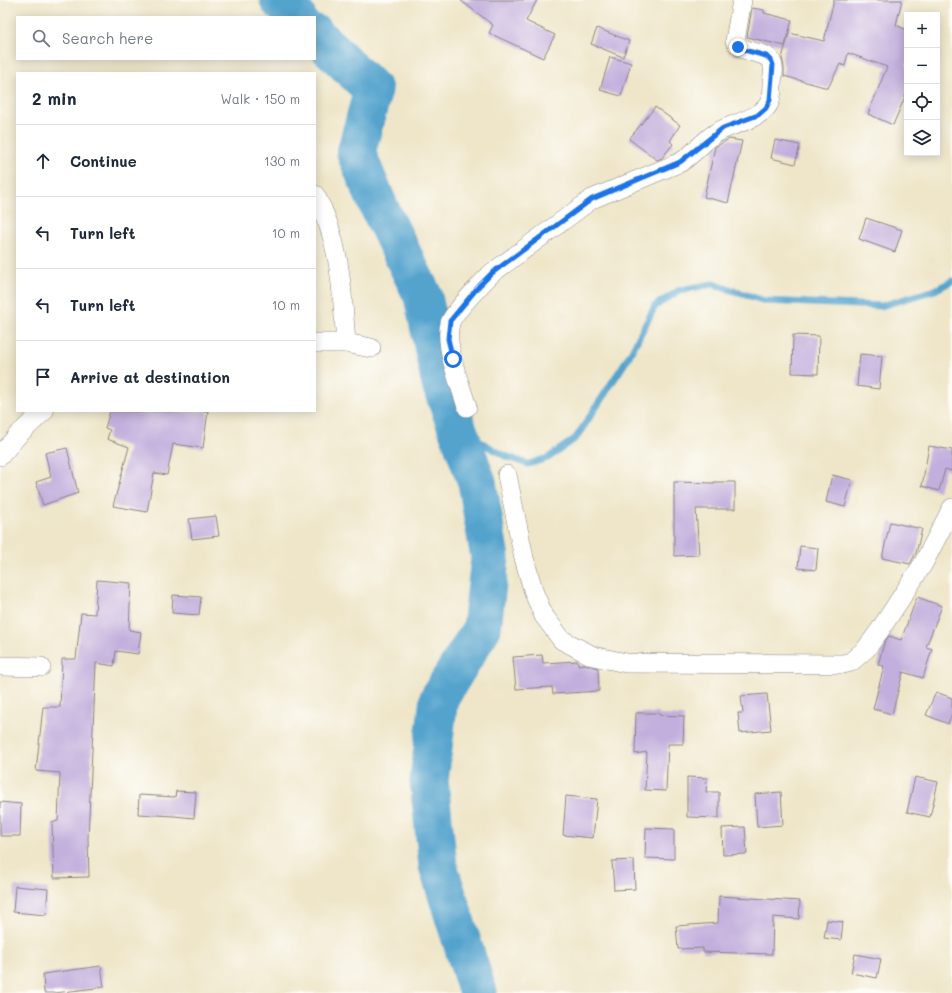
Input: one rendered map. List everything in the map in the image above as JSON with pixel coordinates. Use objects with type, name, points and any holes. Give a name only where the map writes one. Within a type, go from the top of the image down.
[{"type":"street","points":[[467,407],[448,339],[450,321],[487,277],[592,199],[680,162],[723,128],[758,115],[766,108],[770,100],[773,65],[771,60],[766,56],[738,47],[735,41],[742,0]]},
{"type":"street","points":[[316,197],[324,211],[340,268],[346,343]]},
{"type":"street","points":[[316,344],[346,343],[371,348]]},
{"type":"street","points":[[0,456],[18,435],[43,412]]},
{"type":"street","points":[[506,475],[524,558],[534,593],[544,616],[562,640],[593,656],[626,663],[842,664],[852,662],[866,649],[880,630],[923,564],[952,508]]},
{"type":"street","points":[[0,666],[41,667]]},
{"type":"building","points":[[460,0],[537,0],[526,21],[555,35],[543,58],[489,33],[493,25]]},
{"type":"building","points":[[834,0],[902,0],[896,25],[904,29],[904,99],[893,125],[868,114],[887,67],[848,53],[845,66],[840,64],[828,88],[784,76],[782,58],[789,33],[824,41]]},
{"type":"building","points":[[752,8],[764,10],[764,13],[792,20],[785,46],[747,37]]},
{"type":"building","points":[[597,28],[629,41],[623,57],[591,44]]},
{"type":"building","points":[[610,57],[631,63],[621,96],[600,90]]},
{"type":"building","points":[[655,107],[680,125],[670,141],[673,144],[662,158],[657,160],[629,139]]},
{"type":"building","points":[[729,139],[742,141],[728,203],[704,197],[715,147]]},
{"type":"building","points":[[775,140],[800,145],[795,164],[771,158]]},
{"type":"building","points":[[866,218],[902,230],[895,252],[859,239]]},
{"type":"building","points":[[793,335],[819,336],[818,374],[792,373]]},
{"type":"building","points":[[860,354],[882,356],[879,389],[857,386]]},
{"type":"building","points":[[110,412],[208,412],[203,448],[173,444],[167,475],[154,473],[147,512],[113,506],[129,447],[107,439],[110,430],[105,428]]},
{"type":"building","points":[[929,446],[952,450],[952,471],[945,469],[939,491],[922,486]]},
{"type":"building","points":[[67,448],[78,493],[43,505],[36,482],[51,477],[45,453]]},
{"type":"building","points":[[832,475],[852,480],[845,507],[826,502]]},
{"type":"building","points":[[674,482],[735,482],[735,509],[696,509],[699,555],[674,556]]},
{"type":"building","points":[[216,516],[219,536],[192,539],[189,519]]},
{"type":"building","points":[[890,522],[922,529],[916,553],[910,564],[882,558]]},
{"type":"building","points":[[800,546],[818,548],[816,570],[798,568]]},
{"type":"building","points":[[97,580],[131,583],[129,630],[141,632],[138,654],[116,651],[114,666],[96,663],[88,838],[89,877],[54,878],[52,822],[58,821],[60,773],[36,771],[43,707],[60,707],[62,659],[76,659],[81,613],[95,614]]},
{"type":"building","points":[[173,595],[201,597],[199,615],[172,613]]},
{"type":"building","points":[[917,597],[942,606],[926,647],[932,649],[923,678],[903,672],[892,714],[873,709],[884,666],[878,665],[884,643],[889,636],[901,640]]},
{"type":"building","points":[[542,655],[543,663],[578,661],[578,665],[585,664],[598,668],[599,691],[553,694],[552,687],[516,689],[513,657]]},
{"type":"building","points":[[936,692],[952,698],[952,714],[948,724],[926,715]]},
{"type":"building","points":[[767,694],[771,730],[740,733],[738,713],[743,713],[741,696]]},
{"type":"building","points":[[636,713],[659,713],[659,715],[684,716],[683,744],[668,744],[666,791],[645,790],[647,752],[635,754]]},
{"type":"building","points":[[687,777],[707,778],[706,792],[719,792],[719,818],[687,817]]},
{"type":"building","points":[[915,777],[938,782],[930,817],[907,812]]},
{"type":"building","points":[[176,791],[196,792],[194,818],[138,814],[139,795],[175,797]]},
{"type":"building","points":[[781,792],[783,825],[757,827],[755,794]]},
{"type":"building","points":[[566,796],[597,799],[593,838],[563,835]]},
{"type":"building","points":[[0,802],[21,804],[20,836],[0,836]]},
{"type":"building","points":[[745,827],[747,854],[723,855],[722,828]]},
{"type":"building","points":[[646,828],[674,829],[674,859],[645,858]]},
{"type":"building","points":[[634,860],[635,889],[614,890],[612,861]]},
{"type":"building","points":[[15,886],[48,889],[46,915],[13,912]]},
{"type":"building","points":[[719,896],[800,901],[799,919],[773,917],[772,954],[703,952],[703,948],[678,949],[676,926],[718,923]]},
{"type":"building","points":[[827,920],[843,922],[841,940],[824,938]]},
{"type":"building","points":[[855,954],[881,959],[877,978],[851,973]]},
{"type":"building","points":[[101,966],[104,987],[44,993],[43,974]]},
{"type":"waterway","points":[[279,0],[296,16]]},
{"type":"waterway","points":[[316,35],[373,90],[356,153],[379,207],[423,296],[441,384],[477,482],[490,558],[482,628],[439,698],[429,781],[438,866],[478,993]]},
{"type":"waterway","points":[[458,429],[505,456],[528,464],[548,458],[576,438],[628,358],[655,306],[680,290],[713,284],[765,301],[881,306],[935,290],[952,281]]},
{"type":"route","points":[[453,359],[448,339],[450,321],[479,286],[492,273],[592,199],[680,162],[723,128],[758,115],[766,108],[770,100],[772,86],[773,65],[771,60],[766,56],[738,47]]}]
